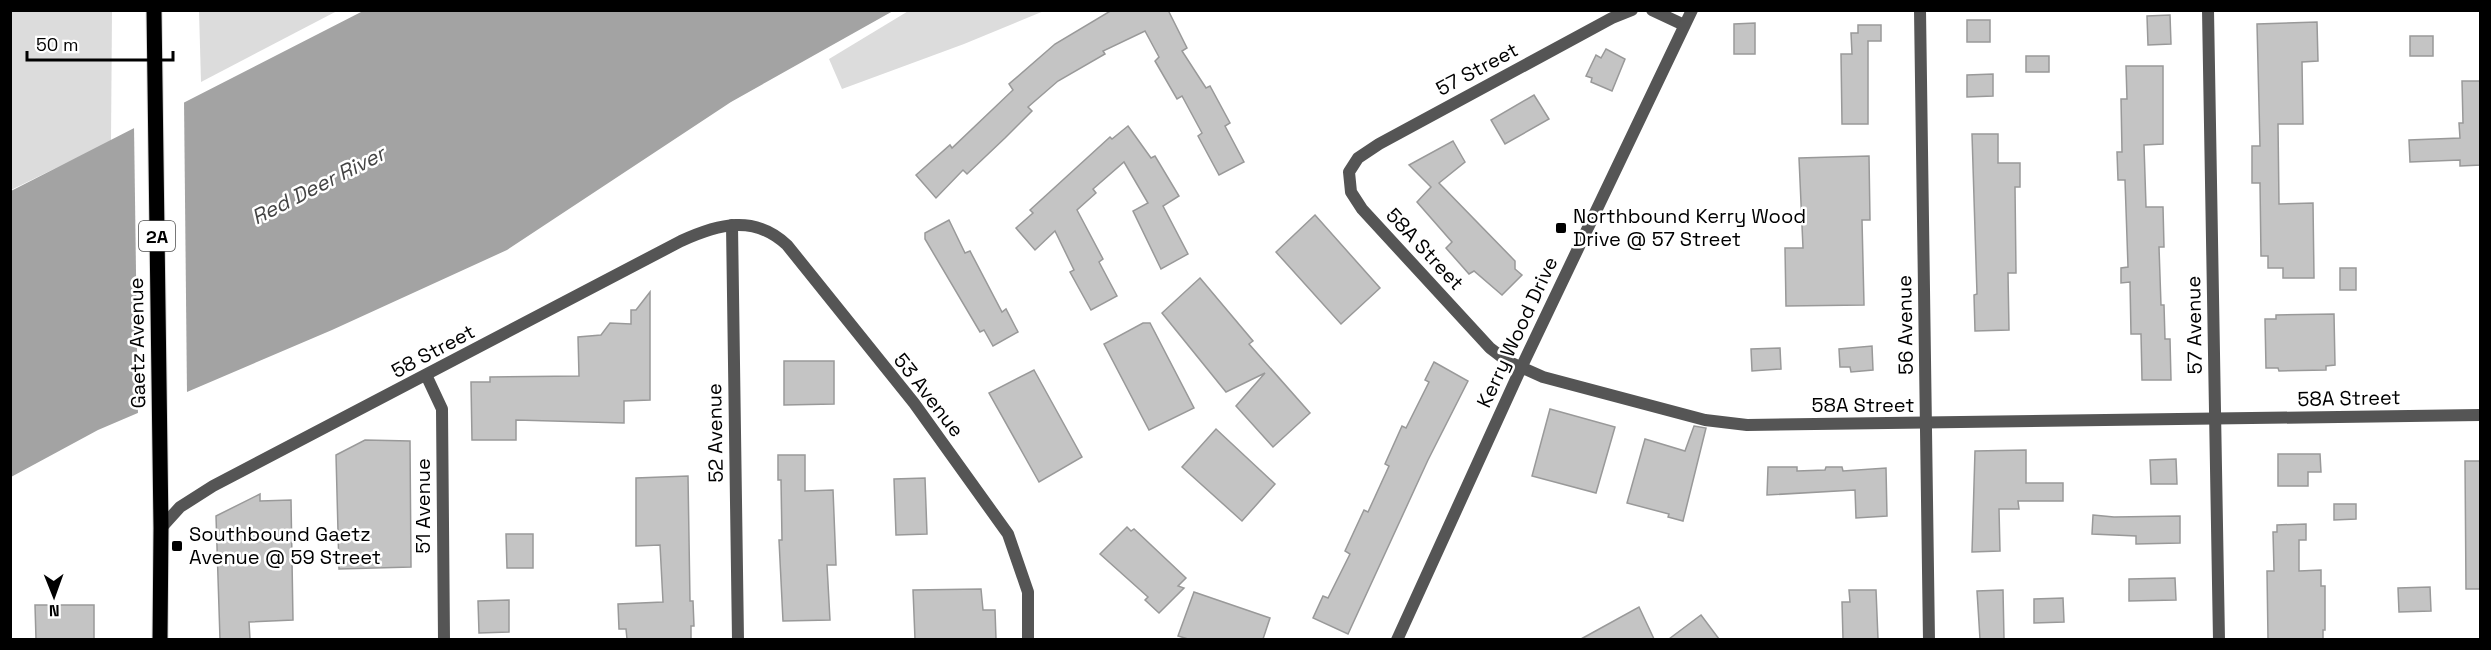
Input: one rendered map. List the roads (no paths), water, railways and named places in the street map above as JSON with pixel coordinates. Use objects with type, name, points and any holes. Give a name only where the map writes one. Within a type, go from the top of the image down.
[{"type":"main road","name":"Gaetz Avenue","points":[[154,10],[161,528],[160,639]]},
{"type":"street","name":"57 Street","points":[[1349,172],[1358,158],[1379,144],[1612,18],[1632,10]]},
{"type":"street","points":[[1652,10],[1684,25]]},
{"type":"street","name":"Kerry Wood Drive","points":[[1397,639],[1521,368],[1692,10]]},
{"type":"street","name":"56 Avenue","points":[[1920,10],[1929,639]]},
{"type":"street","name":"57 Avenue","points":[[2208,10],[2219,639]]},
{"type":"street","name":"58A Street","points":[[1349,172],[1351,192],[1362,209],[1490,348],[1521,368],[1566,383],[1728,424],[1926,424],[2481,415]]},
{"type":"street","name":"58 Street","points":[[161,528],[180,507],[213,486],[681,241],[700,233],[732,225]]},
{"type":"street","name":"52 Avenue","points":[[732,225],[738,639]]},
{"type":"street","name":"53 Avenue","points":[[732,225],[747,225],[771,231],[787,245],[914,403],[1008,534],[1028,592],[1028,639]]},
{"type":"street","name":"51 Avenue","points":[[427,376],[442,409],[444,639]]},
{"type":"water","name":"Red Deer River","points":[[363,11],[893,11],[731,102],[507,250],[332,330],[98,430],[11,477],[11,191]]},
{"type":"place","name":"Northbound Kerry Wood Drive @ 57 Street","points":[[1561,228]]},
{"type":"place","name":"Southbound Gaetz Avenue @ 59 Street","points":[[177,546]]}]
